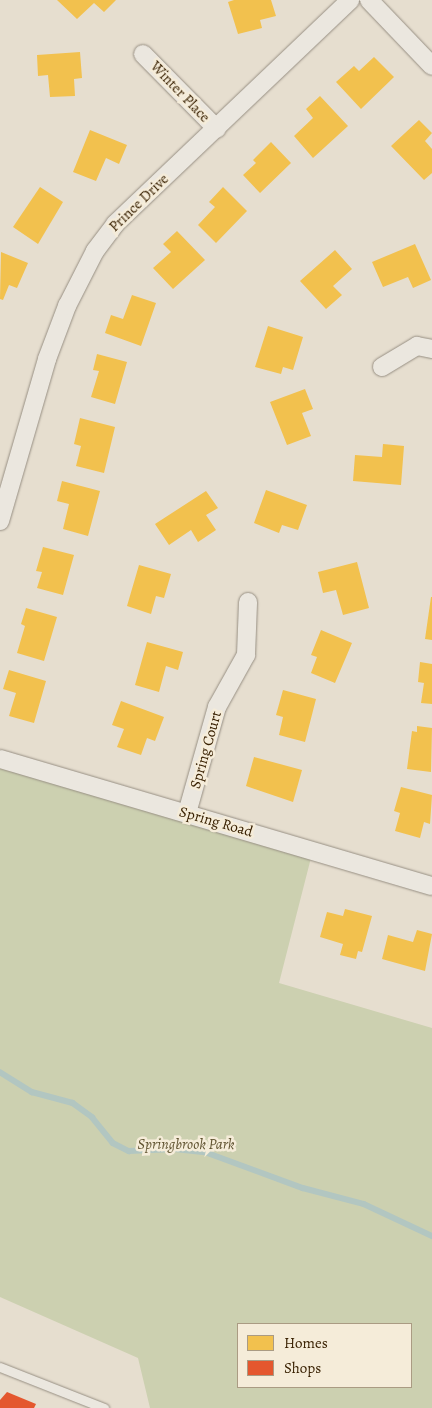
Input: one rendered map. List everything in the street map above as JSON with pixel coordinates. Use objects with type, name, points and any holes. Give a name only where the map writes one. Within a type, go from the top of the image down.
[{"type":"street","name":"Prince Drive","points":[[0,522],[47,359],[67,306],[95,251],[115,224],[217,129],[350,0]]},
{"type":"street","points":[[369,0],[432,66]]},
{"type":"street","name":"Winter Place","points":[[144,54],[217,129]]},
{"type":"street","points":[[382,367],[417,346],[432,349]]},
{"type":"street","name":"Spring Court","points":[[187,813],[217,707],[246,654],[248,602]]},
{"type":"street","name":"Spring Road","points":[[0,759],[432,886]]},
{"type":"lane","points":[[0,1367],[104,1408]]},
{"type":"green space","name":"Springbrook Park","points":[[0,759],[313,850],[279,983],[432,1028],[432,1408],[150,1408],[138,1358],[0,1297]]},
{"type":"building: Homes","points":[[57,0],[116,0],[104,12],[94,3],[77,19]]},
{"type":"building: Homes","points":[[234,0],[271,0],[276,16],[260,20],[262,28],[238,34],[228,2]]},
{"type":"building: Homes","points":[[80,52],[82,78],[74,79],[75,96],[50,97],[48,75],[38,76],[37,55]]},
{"type":"building: Homes","points":[[374,57],[394,77],[361,109],[336,82],[354,66],[359,71]]},
{"type":"building: Homes","points":[[320,96],[348,126],[313,158],[294,136],[313,118],[306,109]]},
{"type":"building: Homes","points":[[419,120],[432,133],[425,141],[432,149],[432,173],[424,180],[391,146]]},
{"type":"building: Homes","points":[[90,130],[127,145],[119,164],[106,158],[96,181],[73,172]]},
{"type":"building: Homes","points":[[271,142],[291,163],[260,193],[243,175],[256,163],[253,160]]},
{"type":"building: Homes","points":[[40,187],[63,202],[38,244],[13,227]]},
{"type":"building: Homes","points":[[223,187],[247,211],[216,243],[198,225],[215,207],[209,202]]},
{"type":"building: Homes","points":[[177,231],[205,260],[173,289],[153,268],[171,252],[163,244]]},
{"type":"building: Homes","points":[[415,244],[431,280],[413,288],[408,277],[383,287],[372,262]]},
{"type":"building: Homes","points":[[335,250],[352,269],[333,286],[342,295],[326,309],[300,281]]},
{"type":"building: Homes","points":[[1,252],[28,263],[17,288],[9,285],[3,300],[0,299]]},
{"type":"building: Homes","points":[[132,295],[156,303],[141,346],[105,333],[111,315],[123,319]]},
{"type":"building: Homes","points":[[268,326],[303,337],[293,370],[283,367],[281,374],[255,367]]},
{"type":"building: Homes","points":[[97,354],[127,362],[115,404],[91,397],[99,371],[93,370]]},
{"type":"building: Homes","points":[[305,389],[313,409],[302,413],[311,436],[287,445],[270,402]]},
{"type":"building: Homes","points":[[80,418],[115,427],[104,473],[76,466],[81,446],[74,444]]},
{"type":"building: Homes","points":[[383,444],[404,446],[401,485],[353,481],[355,455],[382,457]]},
{"type":"building: Homes","points":[[62,481],[100,491],[88,536],[63,529],[69,504],[57,501]]},
{"type":"building: Homes","points":[[266,490],[307,505],[298,530],[282,525],[279,533],[254,523]]},
{"type":"building: Homes","points":[[206,491],[218,508],[206,515],[216,530],[198,542],[191,530],[169,545],[155,524]]},
{"type":"building: Homes","points":[[43,547],[74,555],[63,595],[37,588],[42,572],[36,571]]},
{"type":"building: Homes","points":[[357,562],[369,608],[343,615],[336,590],[323,593],[318,572]]},
{"type":"building: Homes","points":[[139,565],[171,574],[164,598],[156,596],[151,614],[127,606]]},
{"type":"building: Homes","points":[[432,597],[432,640],[425,639]]},
{"type":"building: Homes","points":[[26,608],[57,617],[44,661],[17,653],[25,626],[21,624]]},
{"type":"building: Homes","points":[[321,630],[352,643],[335,683],[311,673],[317,657],[311,655]]},
{"type":"building: Homes","points":[[147,642],[183,652],[178,670],[166,666],[159,692],[135,685]]},
{"type":"building: Homes","points":[[420,662],[432,664],[432,704],[421,703],[424,683],[418,682]]},
{"type":"building: Homes","points":[[9,670],[46,681],[34,723],[9,716],[16,693],[3,689]]},
{"type":"building: Homes","points":[[283,690],[316,699],[305,742],[279,735],[283,717],[276,715]]},
{"type":"building: Homes","points":[[121,701],[164,717],[155,741],[147,738],[141,755],[117,747],[124,729],[112,725]]},
{"type":"building: Homes","points":[[417,726],[432,728],[431,772],[407,769],[412,731],[417,732]]},
{"type":"building: Homes","points":[[254,757],[302,770],[293,802],[246,786]]},
{"type":"building: Homes","points":[[401,787],[432,795],[430,824],[424,822],[420,838],[395,831],[400,813],[394,811]]},
{"type":"building: Homes","points":[[345,909],[372,916],[362,952],[358,951],[356,959],[340,955],[343,944],[320,937],[327,912],[343,916]]},
{"type":"building: Homes","points":[[417,930],[432,934],[425,971],[382,959],[388,935],[413,942]]},
{"type":"building: Shops","points":[[7,1392],[36,1404],[34,1408],[0,1408],[0,1400]]},
{"type":"waterway","points":[[0,1072],[32,1092],[73,1103],[92,1117],[113,1143],[129,1151],[175,1149],[205,1152],[303,1188],[364,1204],[432,1236]]}]
